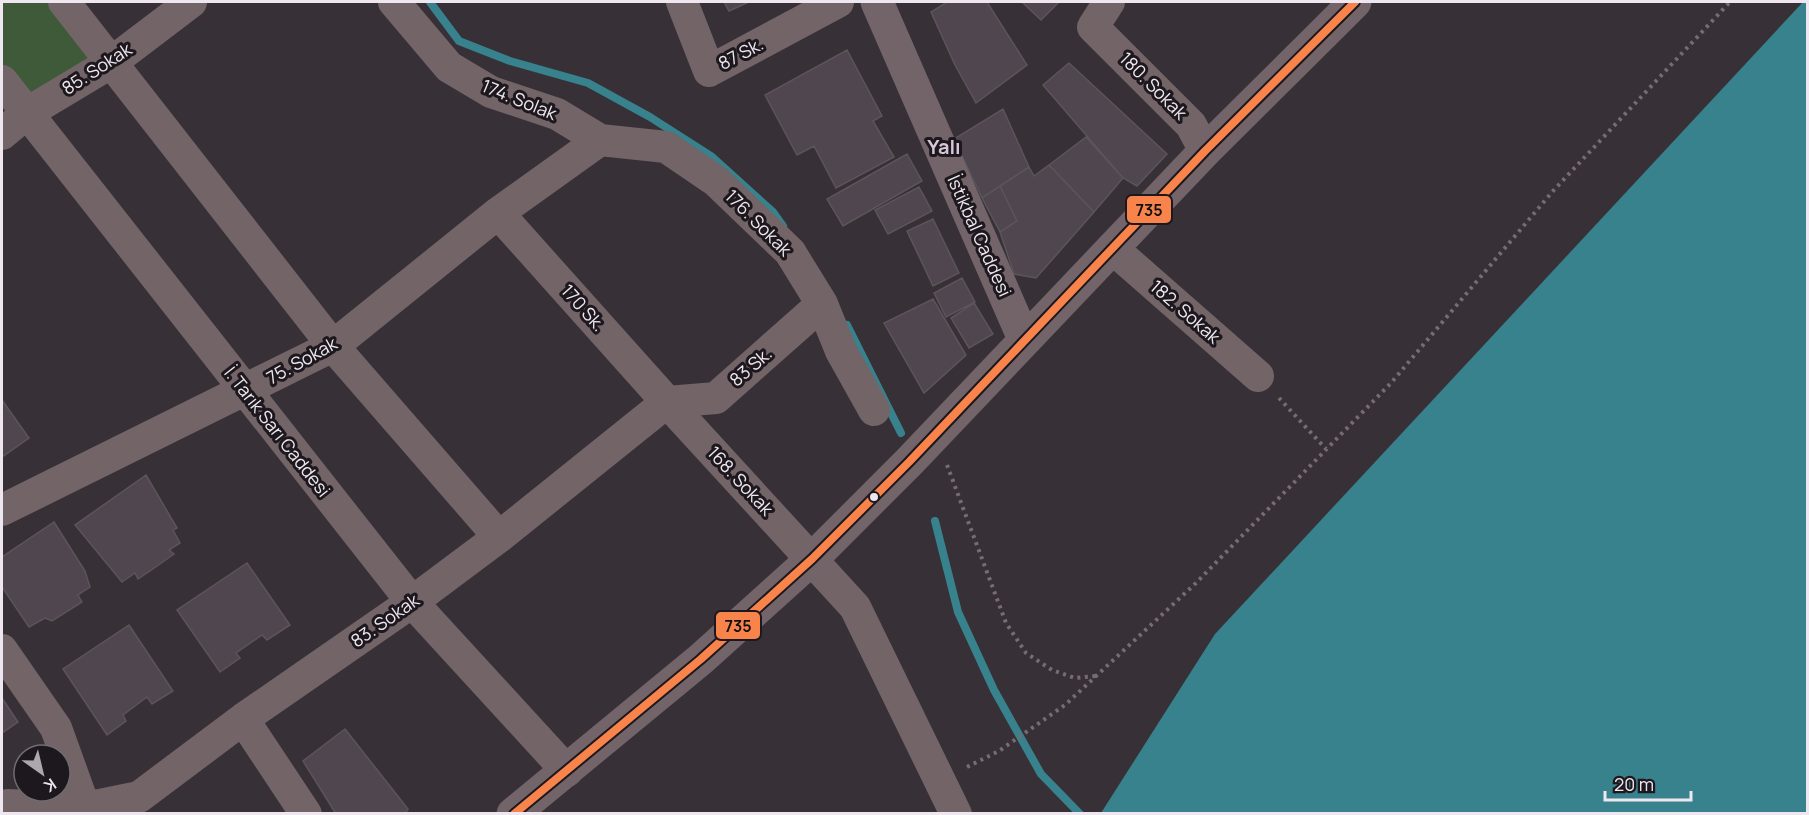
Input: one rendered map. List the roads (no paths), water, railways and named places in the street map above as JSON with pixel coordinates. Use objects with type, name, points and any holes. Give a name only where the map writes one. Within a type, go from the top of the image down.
[{"type":"main road","name":"İstikbal Caddesi","points":[[880,3],[1024,339]]},
{"type":"main road","points":[[513,813],[701,659],[812,560],[1347,4]]},
{"type":"street","points":[[64,2],[333,346],[499,537]]},
{"type":"street","name":"85. Sokak","points":[[2,134],[27,113],[112,62],[191,2]]},
{"type":"street","name":"174. Solak","points":[[394,2],[449,67],[491,92],[556,114],[600,140]]},
{"type":"street","name":"87 Sk.","points":[[682,2],[709,71],[838,2]]},
{"type":"street","name":"180. Sokak","points":[[1101,14],[1191,125],[1205,151]]},
{"type":"street","name":"İ. Tarık Sarı Caddesi","points":[[2,81],[412,602],[567,771]]},
{"type":"street","name":"75. Sokak","points":[[2,510],[333,346],[498,213],[600,140]]},
{"type":"street","name":"176. Sokak","points":[[600,140],[666,147],[716,181],[790,252],[822,304],[841,351],[874,410]]},
{"type":"street","name":"170 Sk.","points":[[498,213],[668,402]]},
{"type":"street","name":"182. Sokak","points":[[1112,248],[1258,375]]},
{"type":"street","name":"83 Sk.","points":[[668,402],[716,398],[822,304]]},
{"type":"street","name":"83. Sokak","points":[[2,808],[7,805],[86,811],[139,797],[243,719],[412,602],[499,537],[668,402]]},
{"type":"street","name":"168. Sokak","points":[[668,402],[855,607],[956,813]]},
{"type":"street","points":[[2,650],[56,728],[86,811]]},
{"type":"street","points":[[243,719],[306,813]]},
{"type":"water","points":[[1803,2],[1808,2],[1807,813],[1101,813],[1215,634]]},
{"type":"waterway","points":[[430,2],[459,41],[510,61],[588,83],[650,117],[711,156],[773,212],[783,226]]},
{"type":"waterway","points":[[847,325],[901,433]]},
{"type":"waterway","points":[[935,521],[958,612],[994,690],[1041,774],[1080,814]]},
{"type":"district","name":"Yalı","points":[[944,147]]}]
